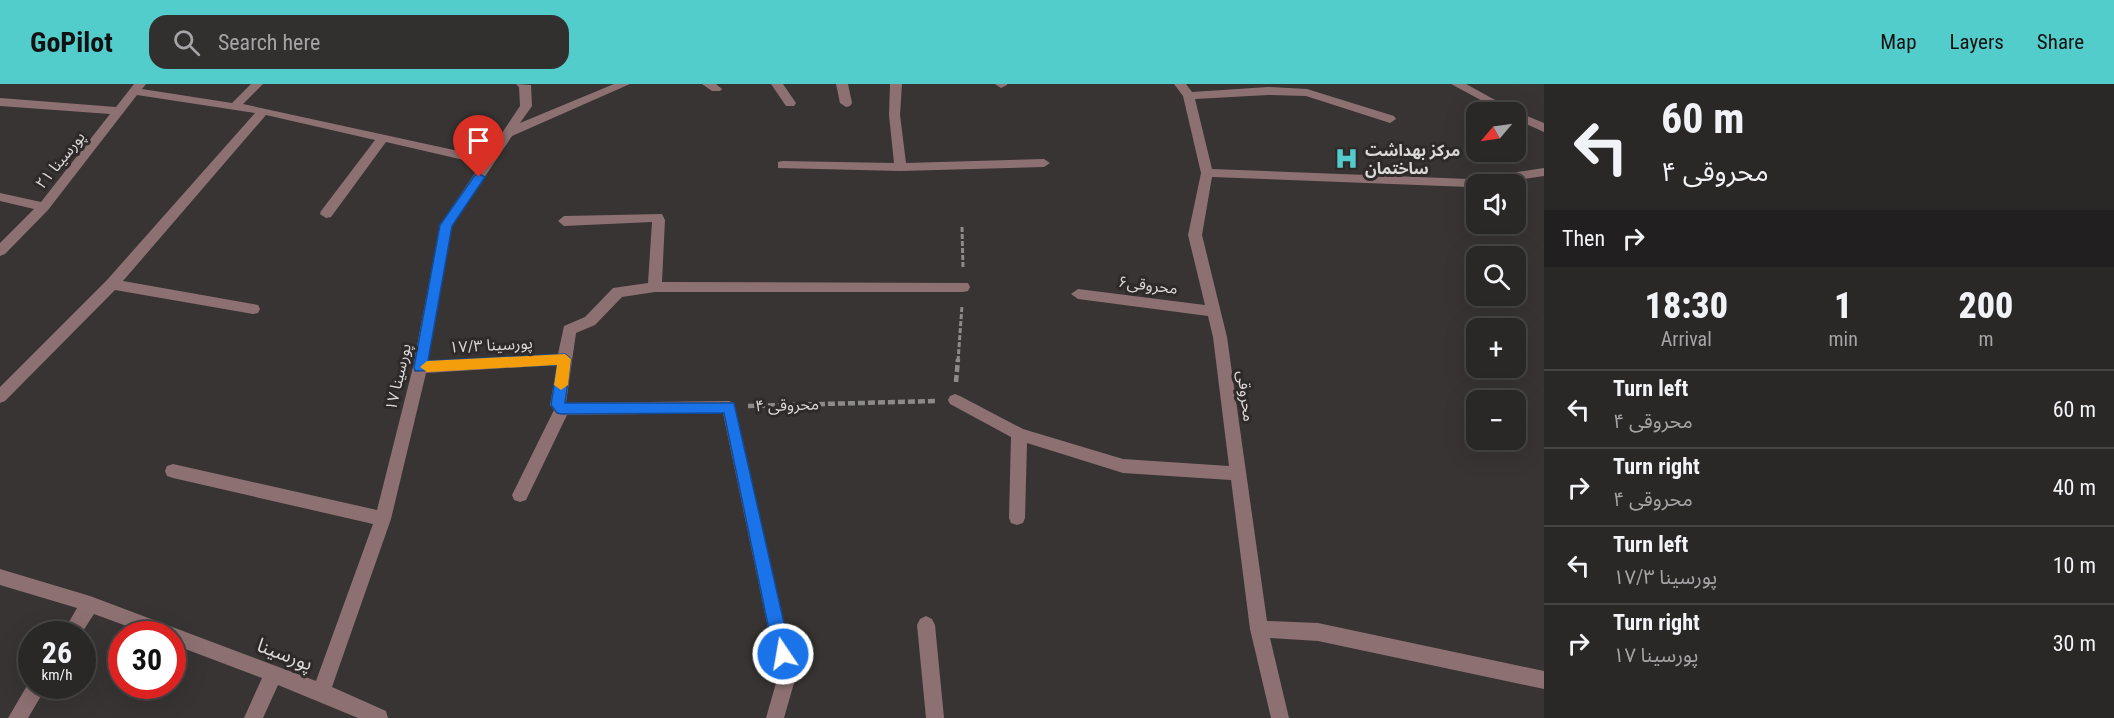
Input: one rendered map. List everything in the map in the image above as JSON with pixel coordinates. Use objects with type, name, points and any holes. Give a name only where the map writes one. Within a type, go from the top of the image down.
[{"type":"street","points":[[235,106],[256,84]]},
{"type":"street","name":"پورسینا ۱۷","points":[[321,692],[383,519],[420,367],[446,225],[526,106],[525,85],[522,84]]},
{"type":"street","points":[[508,133],[624,84]]},
{"type":"street","points":[[777,84],[790,103]]},
{"type":"street","points":[[842,84],[846,104]]},
{"type":"street","points":[[896,84],[895,127],[901,167]]},
{"type":"street","points":[[1457,84],[1492,102]]},
{"type":"street","points":[[137,87],[263,111],[490,162]]},
{"type":"street","name":"پورسینا ۲۱","points":[[0,251],[44,207],[137,87]]},
{"type":"street","points":[[1184,90],[1307,93],[1390,119]]},
{"type":"street","name":"محروقی","points":[[1184,90],[1207,173],[1196,235],[1220,337],[1259,629],[1280,718]]},
{"type":"street","points":[[0,102],[120,111]]},
{"type":"street","points":[[0,397],[112,284],[263,111]]},
{"type":"street","points":[[1526,120],[1544,128]]},
{"type":"street","points":[[326,214],[383,138]]},
{"type":"street","points":[[782,165],[901,167],[1044,163]]},
{"type":"street","points":[[1207,173],[1469,183],[1544,172]]},
{"type":"street","points":[[0,197],[44,207]]},
{"type":"street","points":[[564,221],[657,217],[655,287]]},
{"type":"street","points":[[112,284],[253,309]]},
{"type":"street","points":[[775,718],[787,676],[729,407],[562,409],[558,405],[569,330],[576,325],[590,321],[618,292],[655,287],[963,287]]},
{"type":"street","name":"محروقی۶","points":[[1078,294],[1213,311]]},
{"type":"street","name":"پورسینا ۱۷/۳","points":[[420,367],[565,359]]},
{"type":"street","points":[[955,400],[1019,434],[1123,466],[1237,473]]},
{"type":"street","points":[[520,495],[562,409]]},
{"type":"street","points":[[1017,518],[1019,434]]},
{"type":"street","points":[[173,471],[383,519]]},
{"type":"street","name":"پورسینا","points":[[0,578],[90,604],[134,621]]},
{"type":"street","points":[[79,621],[90,604]]},
{"type":"street","points":[[926,625],[935,718]]},
{"type":"street","points":[[1259,629],[1318,632],[1544,680]]},
{"type":"street","name":"پورسینا","points":[[186,641],[321,692],[379,718]]},
{"type":"street","points":[[253,718],[273,674]]},
{"type":"street","points":[[17,718],[29,699]]},
{"type":"path","points":[[955,400],[963,287],[962,227]]},
{"type":"path","name":"محروقی ۴","points":[[729,407],[955,400]]},
{"type":"slow traffic","points":[[427,367],[565,359],[561,385]]},
{"type":"place","name":"مرکز بهداشت ساختمان","points":[[1347,159]]},
{"type":"route","points":[[479,177],[446,225],[420,367],[565,359],[558,405],[562,409],[729,407],[783,654]]}]
